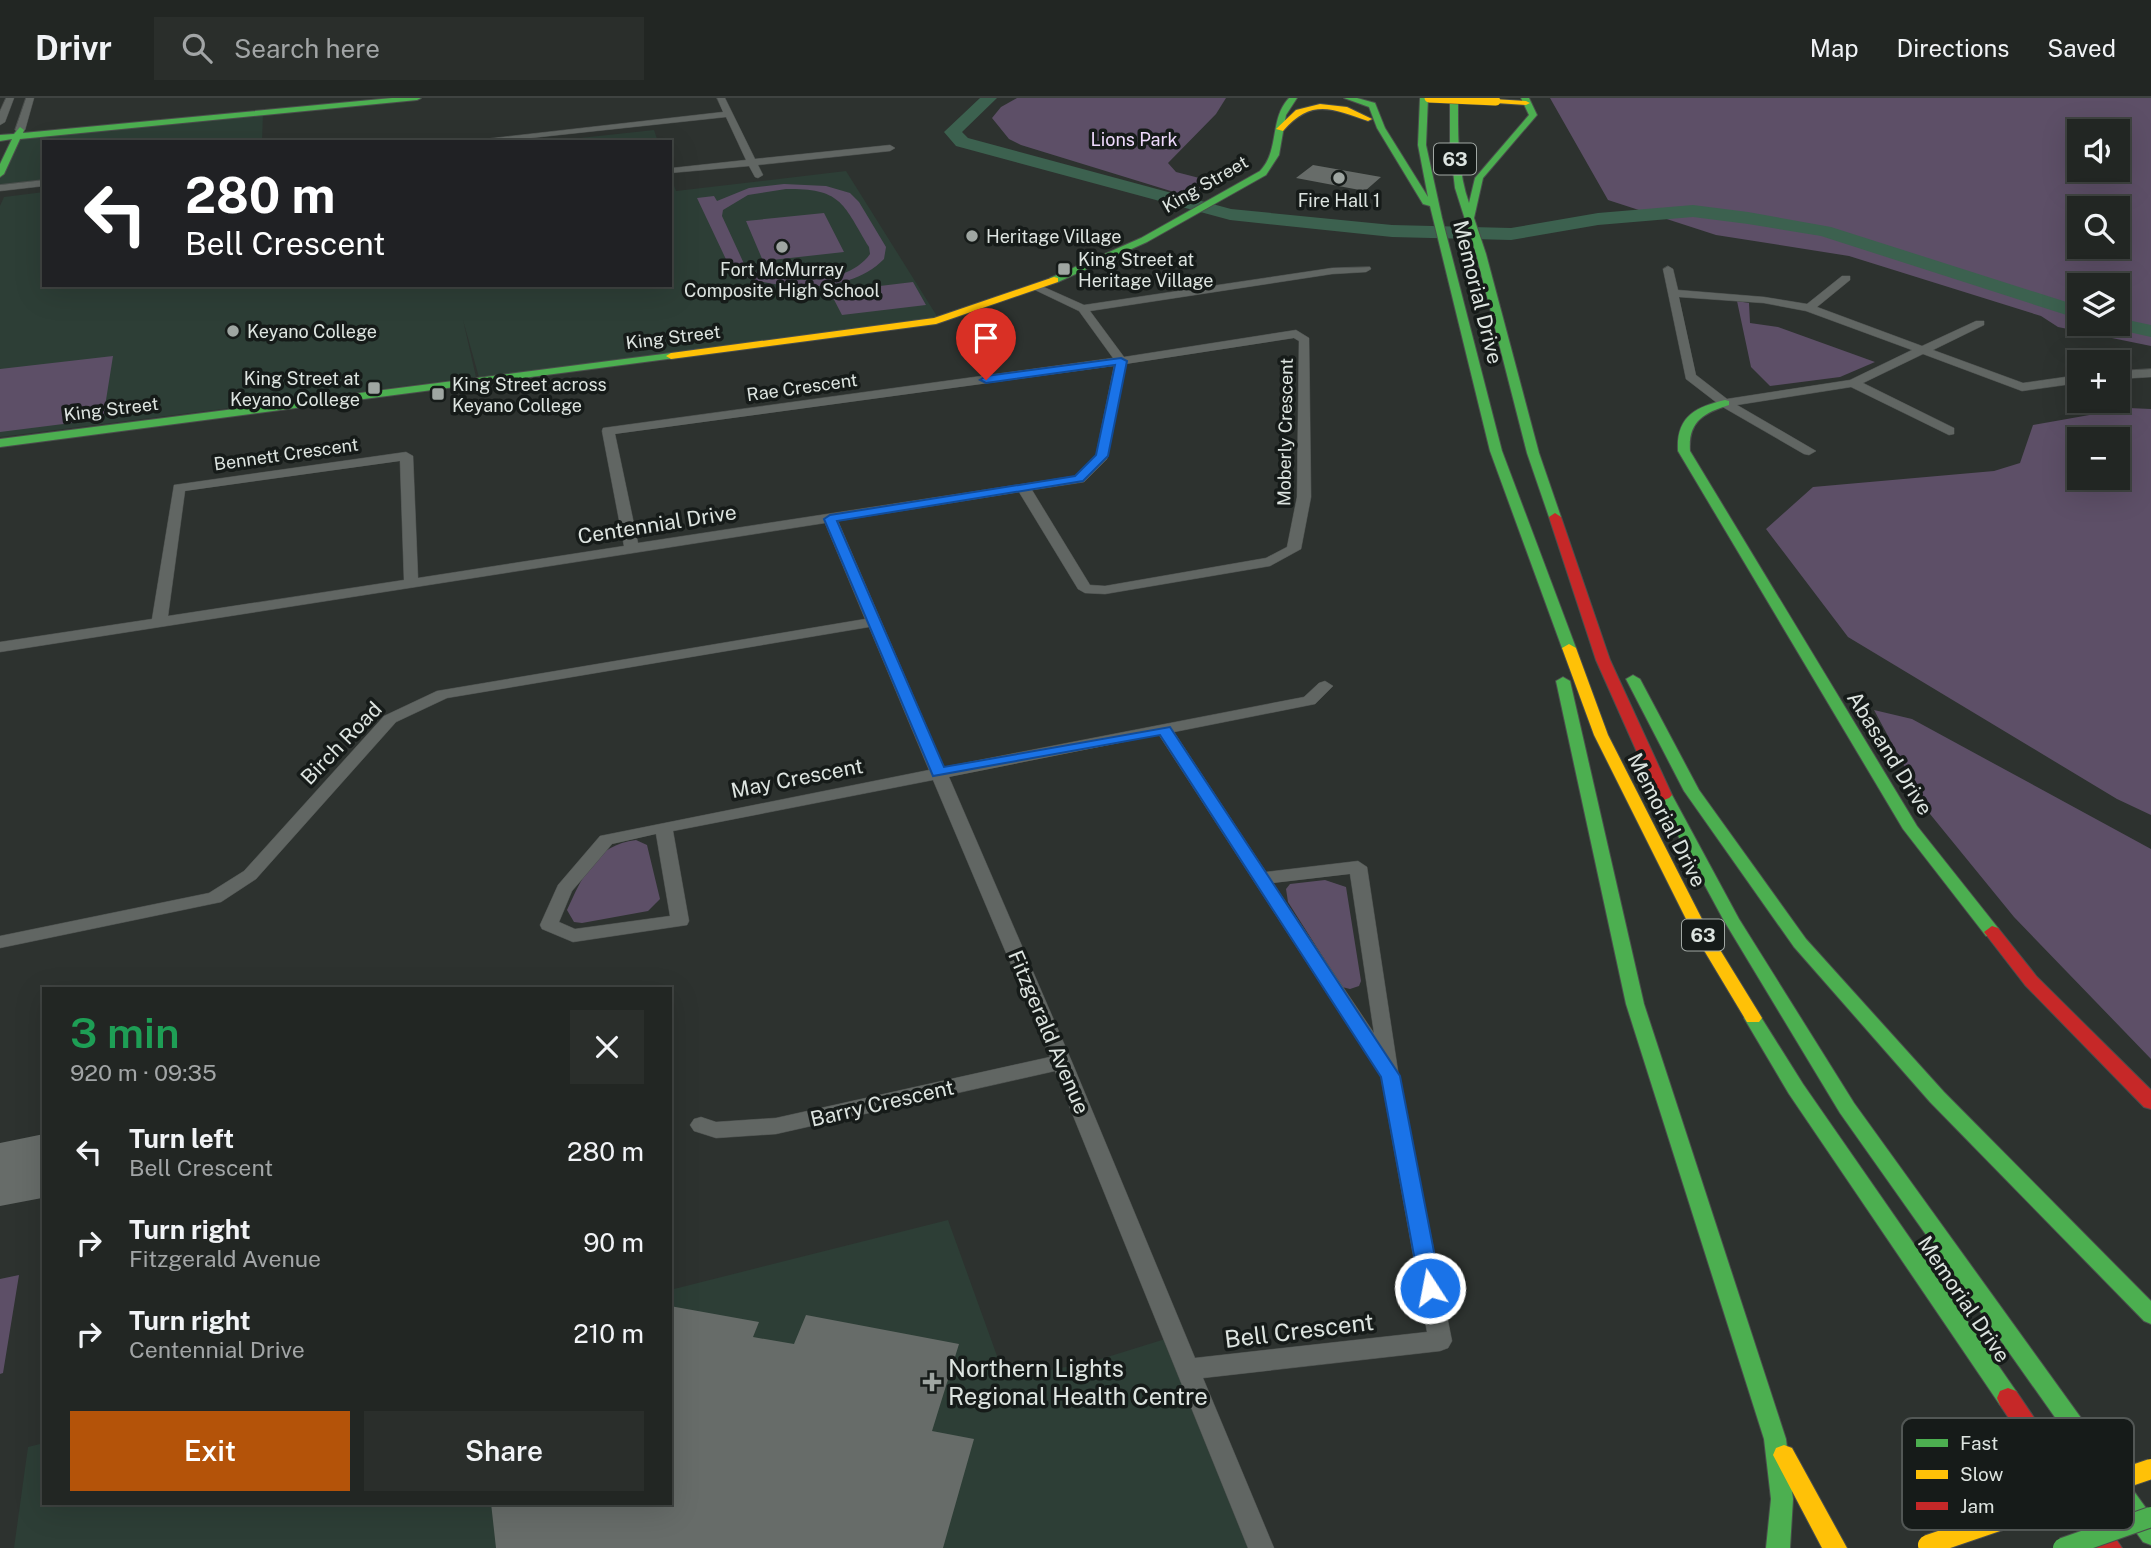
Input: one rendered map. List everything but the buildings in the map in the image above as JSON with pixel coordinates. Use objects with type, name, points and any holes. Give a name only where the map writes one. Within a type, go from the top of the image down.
[{"type":"main road","points":[[0,138],[18,133],[356,98]]},
{"type":"main road","points":[[0,132],[18,133],[417,98]]},
{"type":"main road","name":"King Street","points":[[0,443],[922,324],[964,315],[1106,258],[1193,215],[1272,166],[1277,158],[1282,107],[1293,98]]},
{"type":"main road","points":[[1280,125],[1289,107],[1309,98]]},
{"type":"main road","points":[[1348,98],[1372,105],[1381,128],[1437,218]]},
{"type":"main road","name":"Memorial Drive","points":[[1424,98],[1422,145],[1444,249],[1496,451],[1601,736],[1698,927],[1796,1089],[2021,1418]]},
{"type":"main road","points":[[1429,98],[1525,100],[1533,115],[1479,178],[1470,218]]},
{"type":"main road","name":"Memorial Drive","points":[[1454,98],[1454,146],[1459,188],[1481,254],[1533,453],[1603,660],[1664,795],[1731,919],[1847,1108],[2068,1418]]},
{"type":"main road","points":[[1280,125],[1291,113],[1320,107],[1360,114],[1381,128]]},
{"type":"main road","points":[[0,174],[18,133]]},
{"type":"main road","name":"Abasand Drive","points":[[1725,403],[1705,408],[1685,423],[1680,436],[1684,452],[1886,791],[1944,873],[2031,981],[2151,1102]]},
{"type":"main road","points":[[1560,534],[1614,641]]},
{"type":"main road","points":[[1536,559],[1635,1004],[1774,1439],[1782,1499],[1778,1548]]},
{"type":"main road","points":[[1626,665],[1692,791],[1800,943],[1937,1097],[2151,1315]]},
{"type":"main road","points":[[1774,1439],[1835,1548]]},
{"type":"main road","points":[[2134,1475],[2151,1469]]},
{"type":"main road","name":"Memorial Drive","points":[[2134,1510],[2151,1534]]},
{"type":"main road","points":[[2134,1523],[2151,1517]]},
{"type":"main road","points":[[1924,1546],[1971,1530]]},
{"type":"main road","name":"Memorial Drive","points":[[2098,1530],[2110,1548]]},
{"type":"main road","points":[[2063,1548],[2114,1530]]},
{"type":"street","points":[[0,122],[10,98]]},
{"type":"street","points":[[18,133],[30,98]]},
{"type":"street","points":[[721,98],[758,174]]},
{"type":"street","points":[[487,140],[731,119]]},
{"type":"street","points":[[672,171],[890,148]]},
{"type":"street","points":[[0,188],[42,183]]},
{"type":"street","points":[[1083,309],[1332,271],[1366,269]]},
{"type":"street","points":[[1668,269],[1690,376],[1725,403],[1809,451]]},
{"type":"street","points":[[1809,307],[1846,278]]},
{"type":"street","points":[[1037,287],[1083,309],[1121,361]]},
{"type":"street","points":[[1672,293],[1764,300],[1809,307],[2022,387],[2067,381]]},
{"type":"street","points":[[1725,403],[1853,383],[1980,323]]},
{"type":"street","name":"Moberly Crescent","points":[[1024,489],[1085,589],[1105,590],[1270,562],[1294,550],[1304,497],[1305,340],[1296,334],[1121,361]]},
{"type":"street","name":"Centennial Drive","points":[[2,647],[1079,479],[1102,456],[1121,361]]},
{"type":"street","name":"Rae Crescent","points":[[632,549],[608,431],[1121,361]]},
{"type":"street","points":[[2130,374],[2151,373]]},
{"type":"street","points":[[1853,383],[1949,431]]},
{"type":"street","name":"Bennett Crescent","points":[[159,623],[179,488],[406,456],[411,583]]},
{"type":"street","name":"Fitzgerald Avenue","points":[[830,519],[1062,1062],[1261,1548]]},
{"type":"street","name":"Birch Road","points":[[0,942],[215,898],[250,875],[390,719],[443,694],[874,622]]},
{"type":"street","points":[[0,664],[2,647]]},
{"type":"street","points":[[939,773],[1309,701],[1325,686]]},
{"type":"street","name":"Bell Crescent","points":[[1164,730],[1391,1076]]},
{"type":"street","name":"May Crescent","points":[[664,827],[680,921],[573,936],[550,925],[564,889],[606,839],[664,827],[939,773]]},
{"type":"street","name":"Bell Crescent","points":[[1189,1369],[1440,1340],[1391,1076],[1358,867],[1262,878]]},
{"type":"street","name":"Barry Crescent","points":[[701,1125],[716,1130],[776,1126],[1062,1062]]},
{"type":"shaded area","points":[[263,113],[262,140],[42,140],[42,183],[0,188],[0,174],[17,137]]},
{"type":"shaded area","points":[[654,130],[657,140],[562,140]]},
{"type":"shaded area","points":[[846,171],[940,321],[480,381],[463,320],[476,377],[0,437],[0,206],[4,197],[42,192],[42,287],[672,287],[672,180],[676,191]]},
{"type":"shaded area","name":"Northern Lights Regional Health Centre","points":[[948,1220],[1005,1378],[1088,1363],[1175,1336],[1261,1548],[14,1548],[28,1447],[42,1444],[42,1505],[672,1505],[672,1289]]},
{"type":"green space","name":"Lions Park","points":[[1017,98],[1226,98],[1216,114],[1168,163],[1176,172],[1211,181],[1187,196],[1021,145],[1009,139],[992,118],[1001,107]]},
{"type":"green space","points":[[1550,98],[2151,98],[2151,346],[2102,336],[2130,336],[2130,273],[2067,273],[2067,329],[2058,327],[2041,316],[1849,256],[1716,235],[1608,200]]},
{"type":"green space","points":[[784,184],[826,186],[850,193],[859,202],[886,247],[884,259],[869,271],[851,279],[811,286],[769,283],[732,272],[697,198],[714,196],[717,201],[749,188]],"holes":[[[805,189],[830,196],[839,202],[853,220],[869,247],[870,254],[859,265],[829,278],[793,280],[746,268],[722,216],[723,210],[748,195]]]},
{"type":"green space","points":[[824,213],[844,252],[763,261],[746,221]]},
{"type":"green space","points":[[913,282],[926,305],[842,315],[830,292]]},
{"type":"green space","points":[[1737,301],[1749,303],[1750,323],[1778,327],[1875,362],[1840,377],[1770,386],[1751,367]]},
{"type":"green space","points":[[113,356],[103,419],[0,432],[0,369]]},
{"type":"green space","points":[[2130,408],[2151,409],[2151,815],[2117,799],[1848,637],[1766,529],[1813,487],[1994,471],[2020,463],[2033,425],[2101,413],[2130,413]]},
{"type":"green space","points":[[1874,710],[1912,719],[2151,849],[2151,1059],[2014,917],[1930,814]]},
{"type":"green space","points":[[636,840],[647,845],[660,899],[648,911],[582,923],[574,922],[567,910],[592,864],[610,848]]},
{"type":"green space","points":[[1325,880],[1346,887],[1361,981],[1359,986],[1350,989],[1342,987],[1288,902],[1286,889],[1290,884]]},
{"type":"green space","points":[[19,1275],[3,1373],[0,1374],[0,1279]]},
{"type":"waterway","points":[[989,98],[952,132],[962,142],[1230,214],[1392,231],[1511,234],[1598,219],[1693,211],[1824,231],[2067,309]]},
{"type":"waterway","points":[[2130,327],[2151,331]]},
{"type":"traffic: fast","points":[[0,138],[417,98]]},
{"type":"traffic: fast","points":[[1054,280],[1144,240],[1263,173],[1271,165],[1275,155],[1281,115],[1293,98]]},
{"type":"traffic: fast","points":[[1348,98],[1372,105],[1381,128],[1428,204]]},
{"type":"traffic: fast","points":[[1424,98],[1422,145],[1437,218],[1496,451],[1569,648]]},
{"type":"traffic: fast","points":[[1454,98],[1454,146],[1459,188],[1481,254],[1533,453],[1555,517]]},
{"type":"traffic: fast","points":[[1470,217],[1479,178],[1533,115],[1525,98]]},
{"type":"traffic: fast","points":[[0,174],[20,130]]},
{"type":"traffic: fast","points":[[0,443],[671,356]]},
{"type":"traffic: fast","points":[[1725,403],[1707,409],[1693,418],[1685,431],[1684,451],[1911,829],[1992,932]]},
{"type":"traffic: fast","points":[[1633,679],[1692,791],[1800,943],[1937,1097],[2151,1315]]},
{"type":"traffic: fast","points":[[1563,681],[1635,1004],[1775,1439],[1782,1499],[1778,1548]]},
{"type":"traffic: fast","points":[[1664,795],[1731,919],[1847,1108],[2068,1418]]},
{"type":"traffic: fast","points":[[1753,1018],[1796,1089],[2008,1398]]},
{"type":"traffic: fast","points":[[2134,1510],[2151,1534]]},
{"type":"traffic: fast","points":[[2134,1523],[2151,1517]]},
{"type":"traffic: fast","points":[[2063,1548],[2114,1530]]},
{"type":"traffic: slow","points":[[1429,98],[1496,101]]},
{"type":"traffic: slow","points":[[1496,101],[1526,103]]},
{"type":"traffic: slow","points":[[1280,129],[1299,112],[1320,106],[1344,109],[1368,119]]},
{"type":"traffic: slow","points":[[671,356],[936,321],[1054,280]]},
{"type":"traffic: slow","points":[[1569,648],[1601,735],[1698,927],[1753,1018]]},
{"type":"traffic: slow","points":[[1784,1455],[1835,1548]]},
{"type":"traffic: slow","points":[[2134,1475],[2151,1469]]},
{"type":"traffic: slow","points":[[1928,1545],[1972,1530]]},
{"type":"traffic: jam","points":[[1555,517],[1603,660],[1664,795]]},
{"type":"traffic: jam","points":[[1992,932],[2031,981],[2151,1102]]},
{"type":"traffic: jam","points":[[2008,1398],[2022,1418]]},
{"type":"traffic: jam","points":[[2098,1530],[2110,1548]]},
{"type":"place","name":"Fire Hall 1","points":[[1339,178]]},
{"type":"place","name":"Heritage Village","points":[[972,236]]},
{"type":"place","name":"Fort McMurray Composite High School","points":[[782,247]]},
{"type":"place","name":"King Street at Heritage Village","points":[[1064,269]]},
{"type":"place","name":"Keyano College","points":[[233,331]]},
{"type":"place","name":"King Street at Keyano College","points":[[374,388]]},
{"type":"place","name":"King Street across Keyano College","points":[[438,394]]},
{"type":"place","name":"Northern Lights Regional Health Centre","points":[[932,1382]]},
{"type":"route","points":[[986,380],[1121,361],[1102,456],[1079,479],[830,519],[939,773],[1164,730],[1391,1076],[1430,1288]]}]
